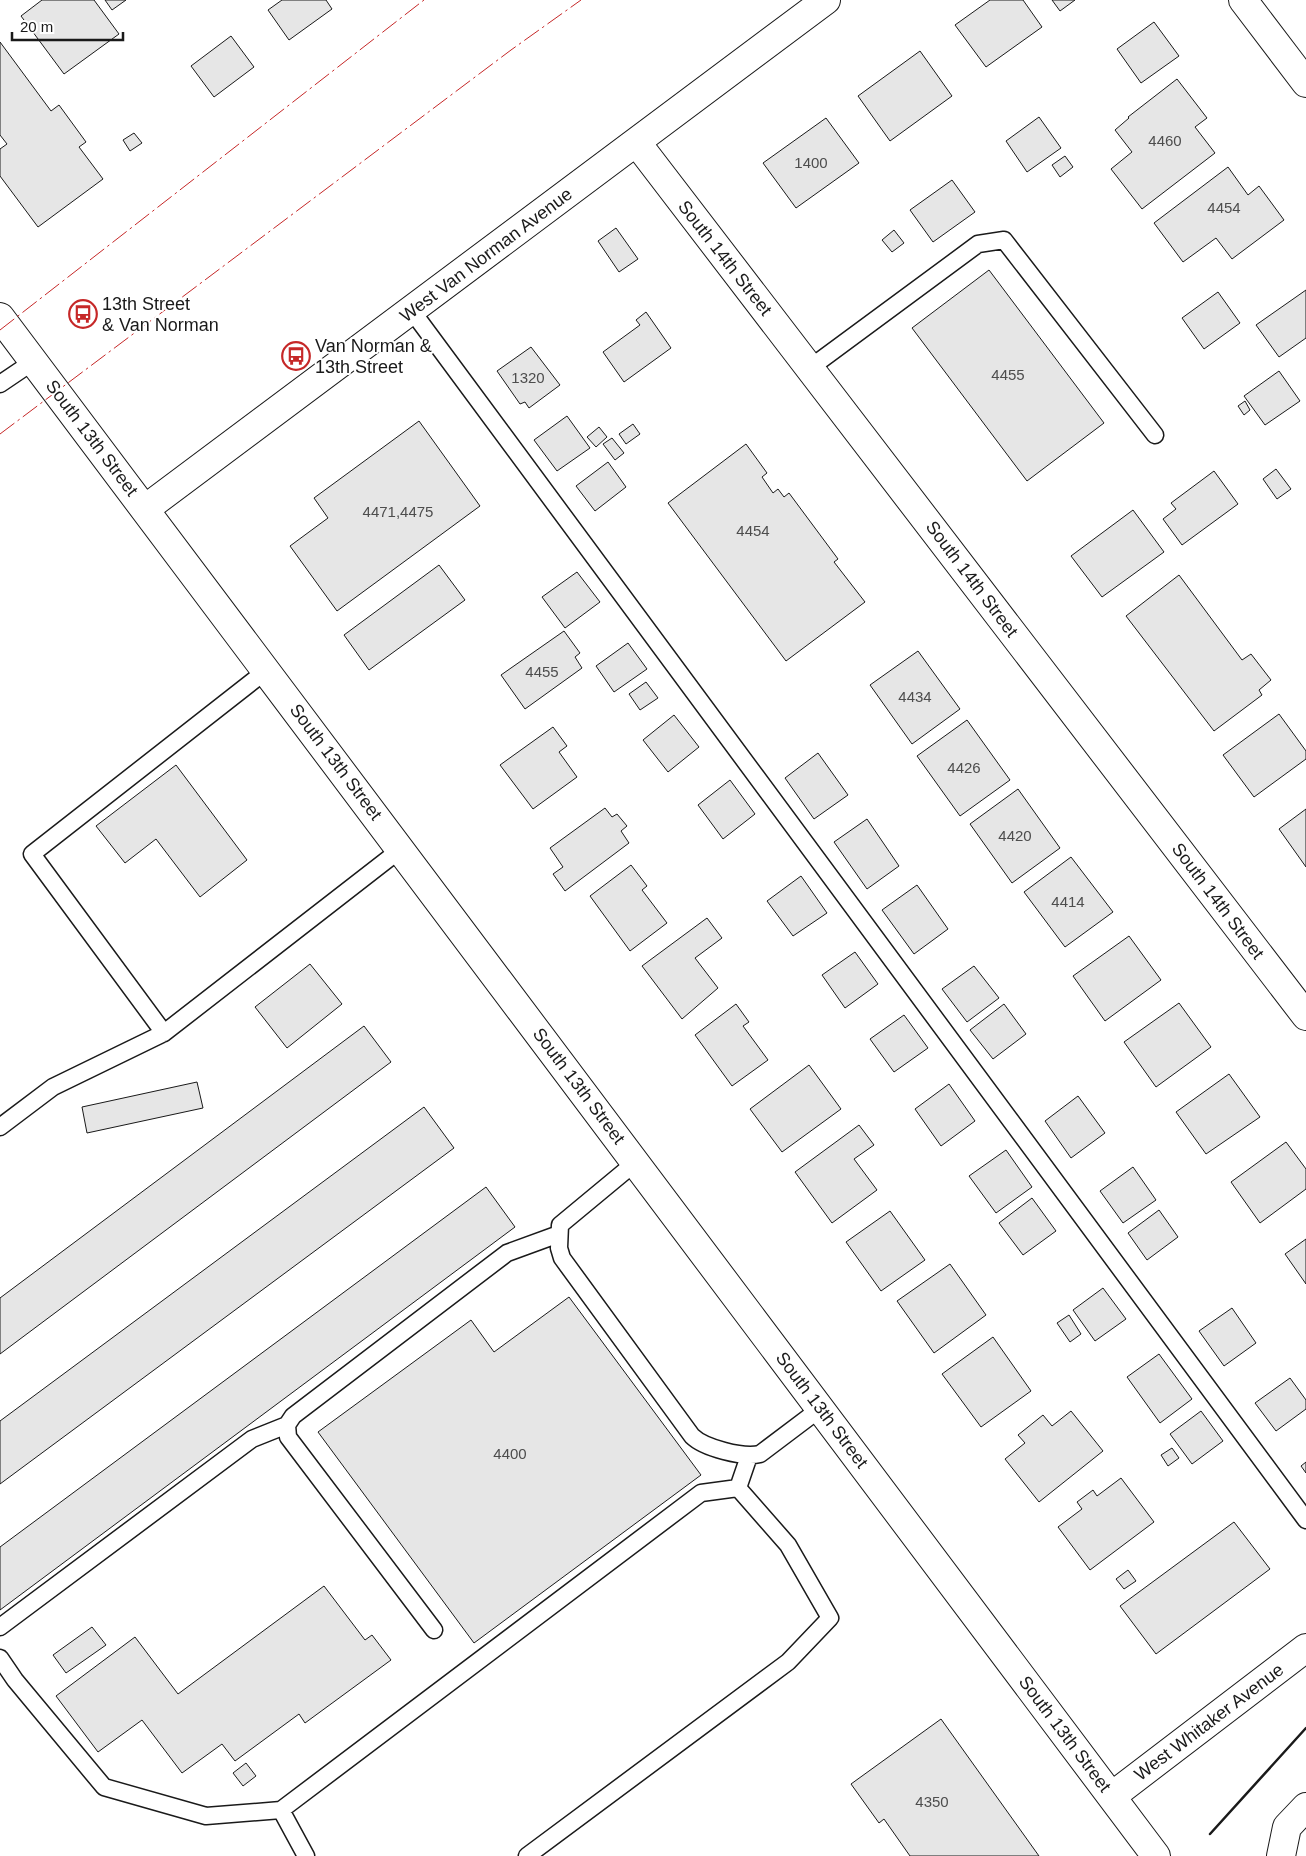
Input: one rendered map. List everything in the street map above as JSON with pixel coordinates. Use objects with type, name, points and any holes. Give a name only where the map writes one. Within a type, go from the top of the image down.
[{"type":"main road","name":"West Van Norman Avenue","points":[[146,509],[826,0]]},
{"type":"main road","points":[[1243,0],[1306,83]]},
{"type":"main road","name":"South 14th Street","points":[[637,143],[1306,1016]]},
{"type":"main road","name":"South 13th Street","points":[[0,317],[1156,1856]]},
{"type":"main road","name":"West Whitaker Avenue","points":[[1112,1796],[1306,1648]]},
{"type":"main road","points":[[1281,1856],[1287,1827],[1306,1807]]},
{"type":"lane","points":[[810,368],[978,244],[1004,240],[1155,435]]},
{"type":"lane","points":[[412,311],[1306,1520]]},
{"type":"lane","points":[[0,384],[34,361]]},
{"type":"lane","points":[[164,1033],[32,854],[267,670]]},
{"type":"lane","points":[[0,1127],[53,1087],[164,1033],[401,849]]},
{"type":"lane","points":[[636,1162],[560,1225],[559,1234],[562,1258],[692,1436],[699,1443],[749,1456],[760,1454],[821,1408]]},
{"type":"lane","points":[[0,1627],[252,1439],[287,1425],[293,1416],[506,1253],[559,1234]]},
{"type":"lane","points":[[287,1425],[288,1436],[434,1630]]},
{"type":"lane","points":[[738,1488],[749,1456]]},
{"type":"lane","points":[[0,1658],[15,1680],[104,1787],[206,1816],[281,1810],[701,1493],[738,1488]]},
{"type":"lane","points":[[527,1856],[788,1662],[830,1618],[788,1545],[738,1488]]},
{"type":"lane","points":[[281,1810],[306,1856]]},
{"type":"building","points":[[42,0],[94,0],[119,34],[64,74],[21,16]]},
{"type":"building","points":[[105,0],[126,0],[112,10]]},
{"type":"building","points":[[282,0],[326,0],[332,9],[289,40],[268,10]]},
{"type":"building","points":[[990,0],[1023,0],[1042,27],[986,67],[955,25]]},
{"type":"building","points":[[1052,0],[1075,0],[1060,11]]},
{"type":"building","points":[[1154,22],[1179,56],[1141,83],[1117,49]]},
{"type":"building","points":[[231,36],[254,67],[214,97],[191,66]]},
{"type":"building","points":[[0,42],[51,111],[59,105],[86,142],[79,147],[103,179],[38,227],[0,176],[0,149],[7,144],[0,135]]},
{"type":"building","points":[[920,51],[952,96],[890,141],[858,96]]},
{"type":"building","points":[[1177,79],[1207,118],[1195,127],[1215,153],[1142,209],[1111,169],[1132,152],[1115,130],[1128,117]]},
{"type":"building","points":[[1039,117],[1061,148],[1027,172],[1006,141]]},
{"type":"building","points":[[826,118],[859,163],[796,208],[763,163]]},
{"type":"building","points":[[134,133],[142,143],[130,151],[123,140]]},
{"type":"building","points":[[1065,156],[1073,167],[1060,177],[1052,165]]},
{"type":"building","points":[[1228,167],[1248,195],[1259,186],[1284,220],[1232,259],[1216,238],[1183,262],[1154,223]]},
{"type":"building","points":[[952,180],[975,212],[933,242],[910,210]]},
{"type":"building","points":[[616,228],[638,259],[619,272],[598,241]]},
{"type":"building","points":[[894,230],[904,243],[892,252],[882,240]]},
{"type":"building","points":[[989,270],[1104,423],[1027,481],[912,328]]},
{"type":"building","points":[[1306,290],[1306,338],[1279,357],[1256,325]]},
{"type":"building","points":[[1218,292],[1240,323],[1204,349],[1182,318]]},
{"type":"building","points":[[646,312],[671,348],[624,382],[603,352],[640,325],[636,320]]},
{"type":"building","points":[[531,347],[560,385],[529,408],[525,402],[520,404],[497,371]]},
{"type":"building","points":[[1279,371],[1300,401],[1265,425],[1244,396]]},
{"type":"building","points":[[1245,401],[1250,410],[1244,415],[1238,406]]},
{"type":"building","points":[[567,416],[590,448],[557,471],[534,440]]},
{"type":"building","points":[[419,421],[480,506],[337,611],[290,546],[328,518],[314,498]]},
{"type":"building","points":[[633,424],[640,434],[626,444],[619,434]]},
{"type":"building","points":[[599,427],[607,437],[596,447],[587,437]]},
{"type":"building","points":[[612,438],[624,453],[615,460],[603,444]]},
{"type":"building","points":[[746,444],[767,473],[762,477],[773,493],[778,489],[784,497],[789,493],[838,559],[834,562],[865,602],[786,661],[668,503]]},
{"type":"building","points":[[608,462],[626,487],[595,511],[576,486]]},
{"type":"building","points":[[1276,469],[1291,489],[1277,499],[1263,479]]},
{"type":"building","points":[[1214,471],[1238,504],[1182,545],[1163,519],[1176,509],[1171,503]]},
{"type":"building","points":[[1133,510],[1164,552],[1102,597],[1071,556]]},
{"type":"building","points":[[439,565],[465,600],[369,670],[344,635]]},
{"type":"building","points":[[577,572],[600,602],[565,628],[542,597]]},
{"type":"building","points":[[1179,575],[1242,660],[1251,654],[1271,680],[1259,690],[1262,695],[1214,731],[1126,616]]},
{"type":"building","points":[[564,631],[580,653],[575,657],[582,668],[525,709],[501,675]]},
{"type":"building","points":[[628,643],[647,669],[614,692],[596,666]]},
{"type":"building","points":[[918,651],[960,709],[912,744],[870,685]]},
{"type":"building","points":[[646,682],[658,698],[640,710],[629,694]]},
{"type":"building","points":[[1279,714],[1306,751],[1306,759],[1254,797],[1223,755]]},
{"type":"building","points":[[674,715],[699,747],[668,772],[643,740]]},
{"type":"building","points":[[967,720],[1010,780],[960,816],[917,756]]},
{"type":"building","points":[[553,727],[567,746],[559,752],[577,777],[533,809],[500,765]]},
{"type":"building","points":[[818,753],[848,795],[814,819],[785,778]]},
{"type":"building","points":[[176,765],[247,860],[200,897],[156,839],[125,863],[96,826]]},
{"type":"building","points":[[730,780],[755,814],[723,839],[698,805]]},
{"type":"building","points":[[1018,789],[1060,848],[1012,883],[970,824]]},
{"type":"building","points":[[605,808],[612,817],[617,814],[627,826],[621,831],[629,843],[565,891],[553,874],[563,867],[550,848]]},
{"type":"building","points":[[1306,809],[1306,867],[1279,829]]},
{"type":"building","points":[[867,819],[899,866],[867,889],[834,842]]},
{"type":"building","points":[[1071,857],[1113,912],[1065,947],[1024,892]]},
{"type":"building","points":[[631,865],[647,886],[642,890],[667,923],[630,951],[590,896]]},
{"type":"building","points":[[801,876],[827,913],[793,936],[767,901]]},
{"type":"building","points":[[917,885],[948,929],[914,954],[882,910]]},
{"type":"building","points":[[707,918],[722,938],[695,958],[718,988],[682,1019],[642,966]]},
{"type":"building","points":[[1129,936],[1161,980],[1105,1021],[1073,976]]},
{"type":"building","points":[[855,952],[878,984],[845,1008],[822,975]]},
{"type":"building","points":[[310,964],[342,1004],[287,1048],[255,1007]]},
{"type":"building","points":[[974,966],[999,998],[967,1022],[942,989]]},
{"type":"building","points":[[1179,1003],[1211,1047],[1156,1087],[1124,1042]]},
{"type":"building","points":[[736,1004],[749,1022],[743,1026],[768,1060],[732,1086],[695,1035]]},
{"type":"building","points":[[1004,1004],[1026,1034],[993,1059],[970,1030]]},
{"type":"building","points":[[904,1015],[928,1048],[894,1072],[870,1039]]},
{"type":"building","points":[[364,1026],[391,1062],[0,1354],[0,1298]]},
{"type":"building","points":[[809,1065],[841,1109],[782,1152],[750,1109]]},
{"type":"building","points":[[1229,1074],[1260,1117],[1206,1154],[1176,1112]]},
{"type":"building","points":[[197,1082],[203,1108],[87,1133],[82,1107]]},
{"type":"building","points":[[949,1084],[975,1121],[941,1146],[915,1109]]},
{"type":"building","points":[[1078,1096],[1105,1133],[1071,1158],[1045,1121]]},
{"type":"building","points":[[424,1107],[454,1148],[0,1484],[0,1421]]},
{"type":"building","points":[[859,1125],[874,1145],[854,1159],[877,1190],[832,1223],[795,1172]]},
{"type":"building","points":[[1286,1142],[1306,1169],[1306,1189],[1260,1223],[1231,1182]]},
{"type":"building","points":[[1006,1150],[1032,1187],[996,1213],[969,1176]]},
{"type":"building","points":[[1133,1167],[1156,1200],[1123,1223],[1100,1191]]},
{"type":"building","points":[[486,1187],[515,1227],[0,1610],[0,1547]]},
{"type":"building","points":[[1032,1198],[1056,1231],[1023,1255],[999,1223]]},
{"type":"building","points":[[1159,1210],[1178,1237],[1147,1260],[1128,1233]]},
{"type":"building","points":[[890,1211],[925,1260],[881,1291],[846,1242]]},
{"type":"building","points":[[1306,1239],[1306,1284],[1285,1254]]},
{"type":"building","points":[[950,1264],[986,1315],[934,1353],[897,1301]]},
{"type":"building","points":[[1103,1288],[1126,1319],[1095,1341],[1073,1310]]},
{"type":"building","points":[[569,1297],[701,1475],[474,1643],[318,1432],[471,1320],[494,1352]]},
{"type":"building","points":[[1232,1308],[1256,1343],[1224,1366],[1199,1331]]},
{"type":"building","points":[[1069,1315],[1081,1334],[1070,1342],[1057,1323]]},
{"type":"building","points":[[993,1337],[1031,1391],[981,1427],[942,1374]]},
{"type":"building","points":[[1159,1354],[1192,1399],[1160,1423],[1127,1377]]},
{"type":"building","points":[[1290,1378],[1306,1400],[1306,1409],[1276,1431],[1255,1403]]},
{"type":"building","points":[[1071,1411],[1103,1451],[1039,1502],[1005,1459],[1025,1443],[1018,1435],[1043,1415],[1052,1426]]},
{"type":"building","points":[[1201,1411],[1223,1441],[1192,1464],[1170,1434]]},
{"type":"building","points":[[1172,1448],[1179,1458],[1168,1466],[1161,1455]]},
{"type":"building","points":[[1306,1462],[1306,1473],[1301,1466]]},
{"type":"building","points":[[1121,1478],[1154,1522],[1090,1570],[1058,1527],[1082,1509],[1077,1502],[1093,1490],[1097,1496]]},
{"type":"building","points":[[1234,1522],[1270,1569],[1156,1654],[1120,1606]]},
{"type":"building","points":[[1128,1570],[1136,1581],[1124,1589],[1116,1579]]},
{"type":"building","points":[[324,1586],[365,1640],[372,1635],[391,1660],[305,1723],[299,1714],[235,1761],[222,1744],[182,1773],[142,1720],[98,1752],[56,1696],[135,1637],[178,1694]]},
{"type":"building","points":[[92,1627],[106,1645],[66,1673],[53,1655]]},
{"type":"building","points":[[941,1719],[1039,1856],[910,1856],[884,1819],[879,1823],[851,1784]]},
{"type":"building","points":[[246,1763],[256,1776],[243,1786],[233,1773]]},
{"type":"wall","points":[[1210,1834],[1306,1728]]},
{"type":"power","points":[[0,330],[424,0]]},
{"type":"power","points":[[0,434],[511,50],[581,0]]},
{"type":"place","name":"13th Street & Van Norman","points":[[83,314]]},
{"type":"place","name":"Van Norman & 13th Street","points":[[296,356]]}]
